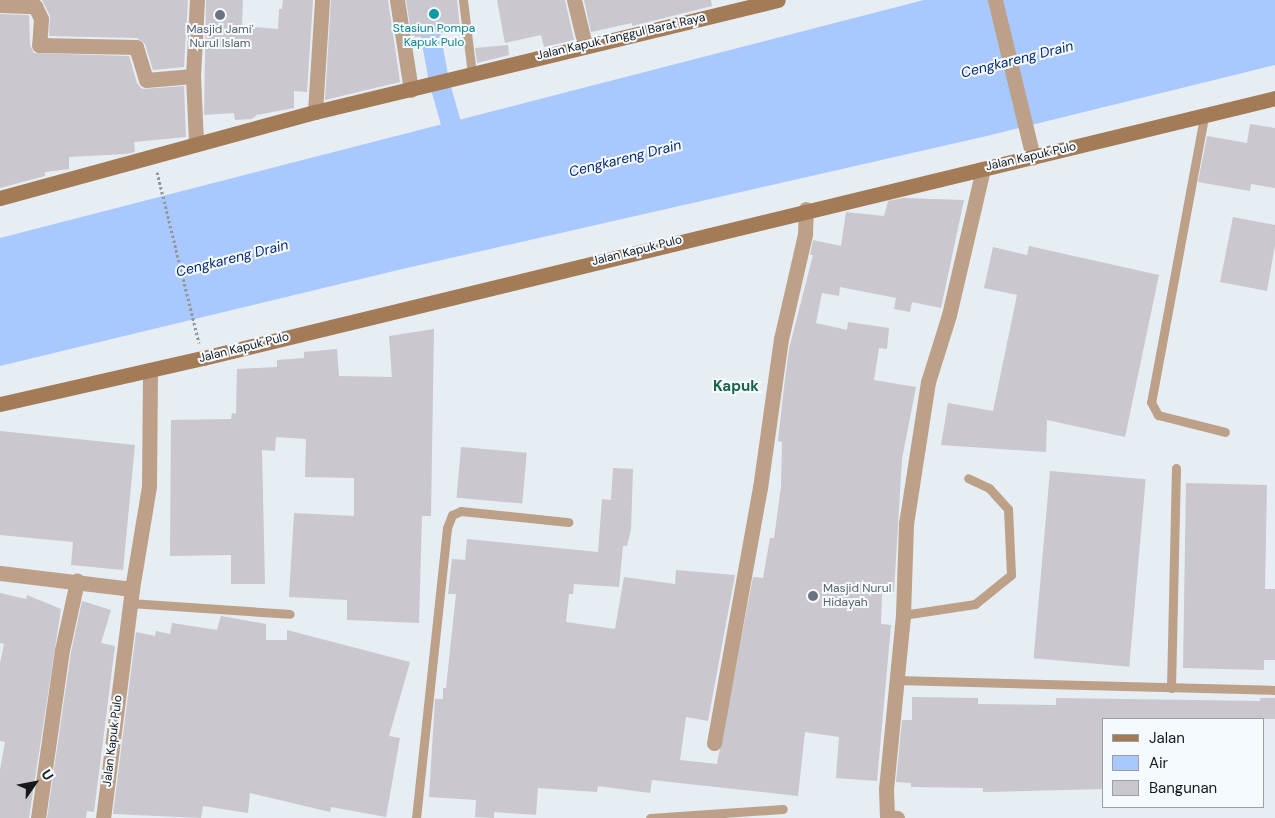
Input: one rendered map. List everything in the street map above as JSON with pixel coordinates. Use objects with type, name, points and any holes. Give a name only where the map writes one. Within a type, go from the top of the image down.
[{"type":"main road","name":"Jalan Kapuk Tanggul Barat Raya","points":[[468,75],[585,45],[778,0]]},
{"type":"main road","points":[[0,198],[196,142],[468,75]]},
{"type":"main road","name":"Jalan Kapuk Pulo","points":[[0,404],[150,370],[806,209],[983,169],[1275,98]]},
{"type":"street","points":[[196,142],[192,76],[197,0]]},
{"type":"street","points":[[315,112],[322,0]]},
{"type":"street","points":[[397,0],[417,88]]},
{"type":"street","points":[[574,0],[585,45]]},
{"type":"street","points":[[995,0],[1033,157]]},
{"type":"street","points":[[0,5],[35,6],[40,19],[39,44],[136,47],[146,80],[192,76]]},
{"type":"street","points":[[890,818],[886,789],[903,615],[906,524],[928,382],[949,315],[983,169]]},
{"type":"street","points":[[714,743],[760,488],[781,340],[805,234],[806,209]]},
{"type":"street","name":"Jalan Kapuk Pulo","points":[[104,818],[131,596],[149,486],[150,370]]},
{"type":"street","points":[[0,573],[77,581],[131,596]]},
{"type":"street","points":[[38,818],[62,650],[77,581]]},
{"type":"lane","points":[[463,0],[468,75]]},
{"type":"lane","points":[[1204,116],[1151,402],[1158,415],[1225,432]]},
{"type":"lane","points":[[1170,688],[1176,468]]},
{"type":"lane","points":[[903,615],[975,604],[1011,575],[1008,509],[989,488],[968,478]]},
{"type":"lane","points":[[416,818],[447,528],[452,515],[461,511],[568,522]]},
{"type":"lane","points":[[131,596],[290,614]]},
{"type":"lane","points":[[896,680],[1275,690]]},
{"type":"lane","points":[[650,818],[783,809]]},
{"type":"path","points":[[159,177],[196,330]]},
{"type":"water","name":"Cengkareng Drain","points":[[924,0],[1275,0],[1275,65],[991,135],[398,270],[0,366],[0,238]]},
{"type":"building","points":[[42,0],[188,0],[184,67],[153,70],[145,44],[137,38],[49,36],[50,16]]},
{"type":"building","points":[[206,0],[243,0],[242,26],[278,29],[279,9],[282,9],[283,0],[313,0],[307,92],[294,91],[294,108],[257,115],[252,119],[235,120],[234,113],[204,115]]},
{"type":"building","points":[[331,0],[388,0],[400,82],[325,100]]},
{"type":"building","name":"Stasiun Pompa Kapuk Pulo","points":[[406,0],[457,0],[460,29],[412,38]]},
{"type":"building","points":[[497,0],[565,0],[574,40],[544,47],[541,35],[505,43]]},
{"type":"building","points":[[584,0],[711,0],[712,6],[632,26],[632,23],[591,32]]},
{"type":"building","points":[[0,14],[29,15],[30,45],[34,53],[129,56],[137,83],[142,89],[184,86],[186,137],[134,142],[135,152],[126,154],[69,157],[69,169],[45,172],[45,176],[0,188]]},
{"type":"building","points":[[508,45],[509,55],[477,63],[475,48]]},
{"type":"building","points":[[1250,124],[1275,128],[1275,188],[1251,184],[1250,191],[1198,182],[1207,136],[1247,143]]},
{"type":"building","points":[[903,198],[964,200],[941,308],[912,302],[910,312],[894,309],[896,298],[840,287],[839,296],[822,293],[816,323],[847,330],[848,322],[889,328],[887,349],[879,348],[874,380],[916,387],[902,459],[894,592],[882,592],[881,624],[891,625],[877,781],[836,778],[839,737],[805,732],[798,796],[652,780],[650,793],[598,786],[597,792],[538,788],[536,815],[494,812],[494,818],[475,817],[476,800],[429,797],[435,699],[443,699],[443,688],[446,688],[456,594],[448,594],[452,559],[465,560],[467,539],[598,552],[602,499],[611,500],[613,468],[633,469],[631,529],[627,546],[623,546],[619,587],[574,584],[573,594],[569,594],[566,622],[615,629],[624,577],[675,584],[676,570],[735,575],[708,721],[686,717],[680,760],[717,764],[753,577],[763,578],[770,538],[774,538],[781,487],[782,442],[778,441],[784,387],[789,349],[813,255],[810,255],[813,240],[841,246],[846,212],[884,216],[888,201]]},
{"type":"building","points":[[1233,217],[1275,225],[1275,245],[1267,291],[1220,282]]},
{"type":"building","points":[[1029,246],[1159,275],[1125,437],[1047,420],[1046,452],[941,445],[948,403],[993,411],[1017,295],[984,288],[993,247],[1027,255]]},
{"type":"building","points":[[434,329],[431,516],[422,516],[419,623],[347,620],[347,600],[289,597],[294,513],[354,516],[354,478],[305,477],[306,439],[276,437],[275,451],[262,450],[265,584],[231,584],[231,555],[170,556],[171,420],[231,419],[232,413],[236,414],[237,369],[277,367],[277,360],[304,358],[304,352],[337,349],[339,376],[392,377],[389,336]]},
{"type":"building","points":[[0,431],[135,445],[123,570],[71,565],[73,542],[0,535]]},
{"type":"building","points":[[461,447],[527,453],[522,504],[457,498]]},
{"type":"building","points":[[1050,471],[1146,479],[1129,667],[1034,658]]},
{"type":"building","points":[[1186,483],[1267,485],[1265,589],[1275,589],[1275,660],[1264,660],[1264,670],[1183,668]]},
{"type":"building","points":[[0,593],[26,599],[27,595],[61,609],[29,818],[0,818],[0,770],[5,742],[0,741],[0,663],[4,644],[0,643]]},
{"type":"building","points":[[82,601],[111,610],[101,643],[115,646],[94,812],[87,811],[86,818],[47,818],[71,652]]},
{"type":"building","points":[[221,616],[266,624],[266,640],[287,640],[287,630],[410,662],[389,736],[400,738],[386,817],[331,807],[330,812],[250,793],[248,813],[203,806],[201,818],[113,814],[136,632],[155,636],[156,631],[170,634],[172,623],[217,630]]},
{"type":"building","points":[[912,697],[978,698],[978,704],[1056,705],[1056,698],[1260,701],[1260,698],[1275,698],[1275,719],[1102,718],[1102,789],[983,792],[983,788],[911,787],[911,783],[896,782],[902,720],[912,720]]},
{"type":"waterway","points":[[424,0],[439,81],[458,148]]},
{"type":"place","name":"Stasiun Pompa Kapuk Pulo","points":[[434,14]]},
{"type":"place","name":"Masjid Jami' Nurul Islam","points":[[220,15]]},
{"type":"place","name":"Masjid Nurul Hidayah","points":[[813,596]]},
{"type":"district","name":"Kapuk","points":[[736,387]]}]
